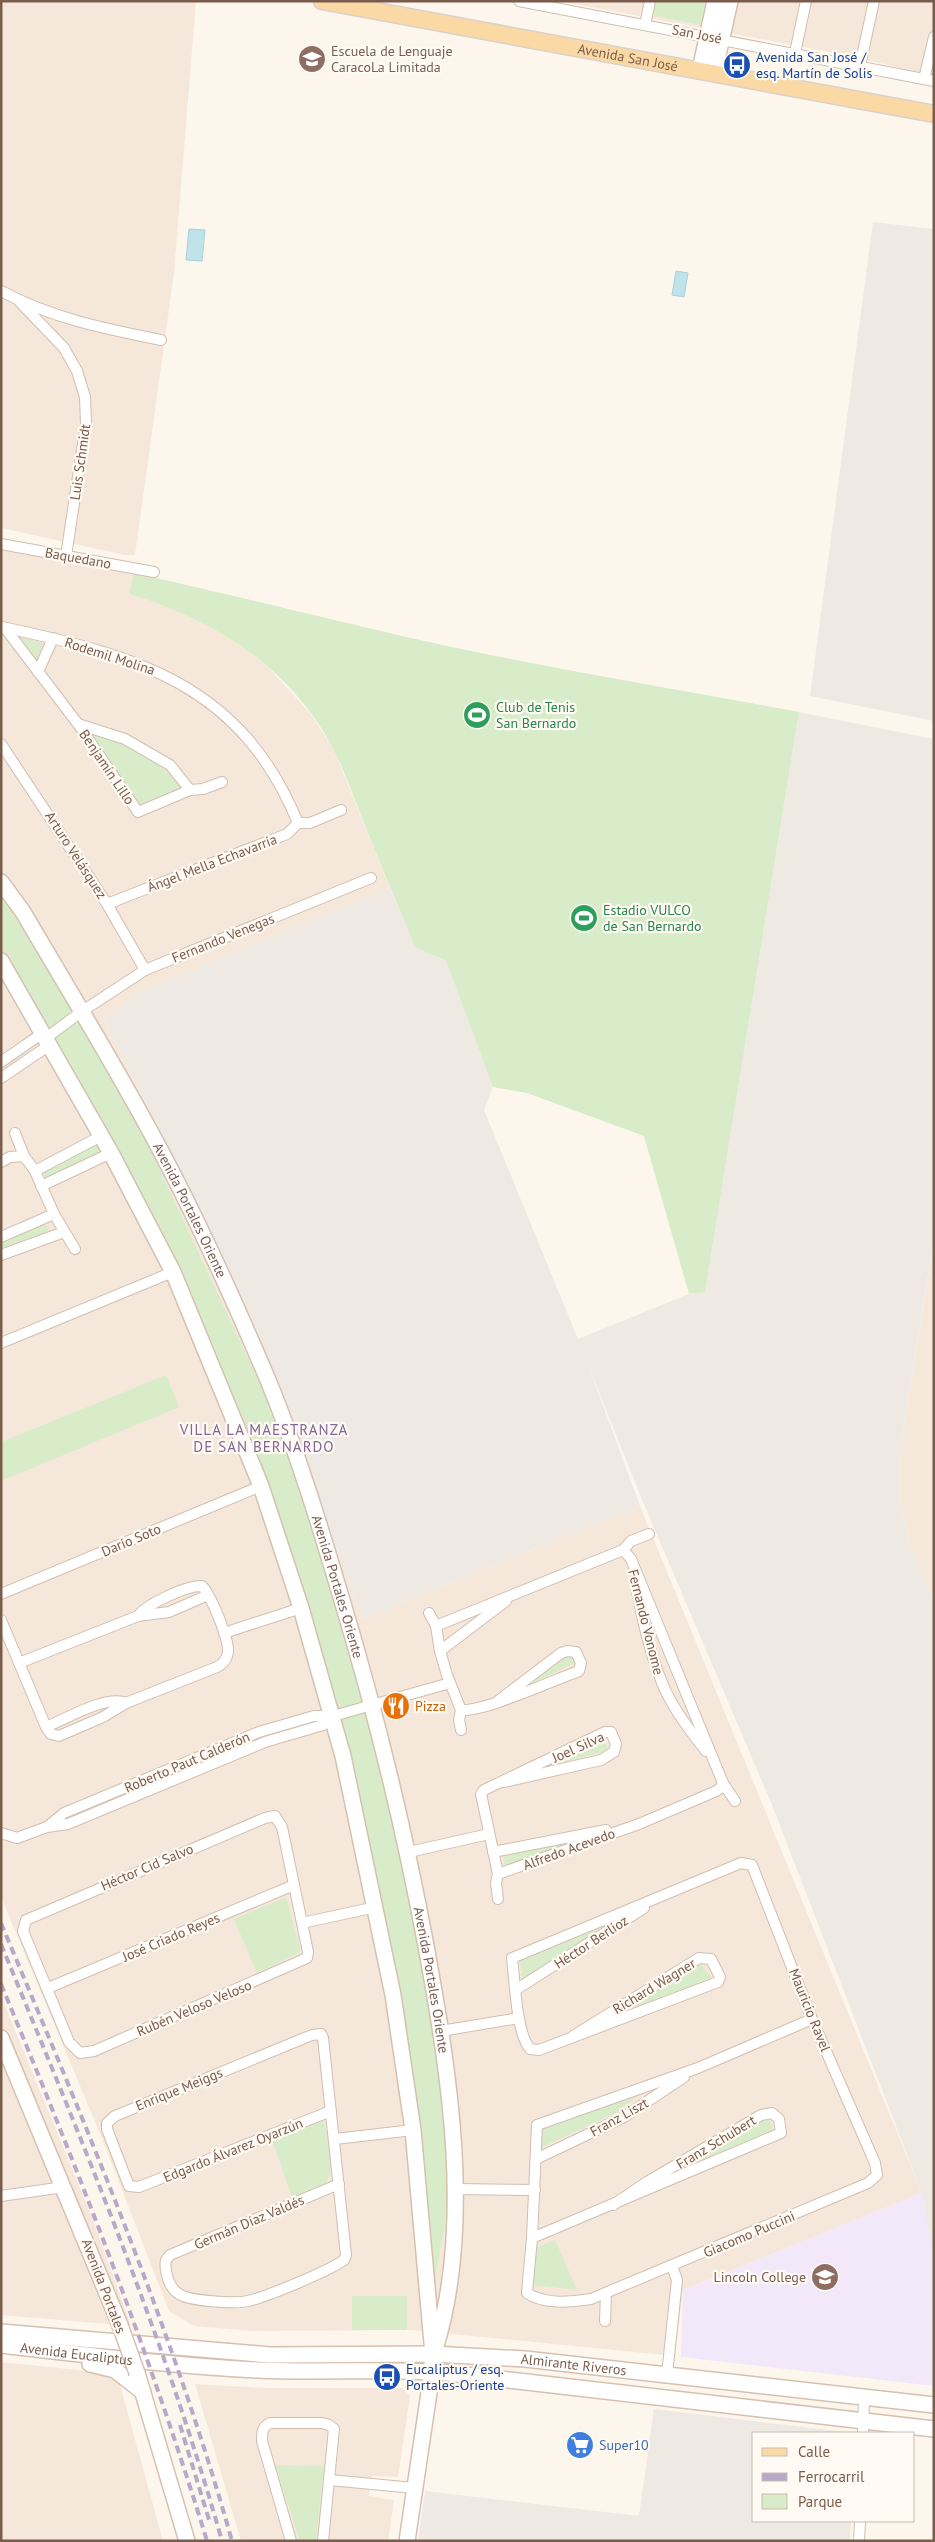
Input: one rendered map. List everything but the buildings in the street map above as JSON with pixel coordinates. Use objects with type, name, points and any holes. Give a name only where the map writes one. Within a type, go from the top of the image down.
[{"type":"main road","name":"Avenida San José","points":[[322,1],[934,114]]},
{"type":"street","name":"San José","points":[[519,1],[929,80]]},
{"type":"street","points":[[579,12],[582,1]]},
{"type":"street","points":[[645,25],[650,1]]},
{"type":"street","points":[[715,38],[716,1]]},
{"type":"street","points":[[707,72],[715,38],[730,1]]},
{"type":"street","points":[[795,53],[806,1]]},
{"type":"street","points":[[860,66],[874,1]]},
{"type":"street","points":[[929,80],[934,37]]},
{"type":"street","points":[[1,291],[19,301],[88,325],[161,340]]},
{"type":"street","name":"Luis Schmidt","points":[[19,301],[64,348],[77,371],[85,397],[86,424],[66,556]]},
{"type":"street","name":"Baquedano","points":[[1,544],[154,572]]},
{"type":"street","name":"Rodemil Molina","points":[[3,627],[53,638],[141,664],[166,675],[201,696],[232,722],[259,753],[281,786],[298,823]]},
{"type":"street","name":"Benjamín Lillo","points":[[3,627],[78,724],[138,812],[190,790],[203,789],[222,782]]},
{"type":"street","points":[[38,672],[53,638]]},
{"type":"street","name":"Benjamín Lillo","points":[[78,724],[125,739],[170,766],[190,790]]},
{"type":"street","name":"Arturo Velásquez","points":[[1,744],[107,904],[145,970]]},
{"type":"street","name":"Ángel Mella Echavarría","points":[[107,904],[288,834],[298,823],[310,823],[341,810]]},
{"type":"street","name":"Fernando Venegas","points":[[81,1012],[145,970],[371,878]]},
{"type":"street","name":"Avenida Portales Oriente","points":[[1,882],[22,912],[158,1145],[220,1273],[268,1380],[320,1522],[373,1704],[409,1852],[441,2030],[451,2110],[455,2189],[453,2242],[447,2289],[433,2354],[407,2541]]},
{"type":"street","name":"Avenida Portales Oriente","points":[[1,961],[111,1153],[173,1272],[261,1486],[334,1716],[376,1907],[399,2028],[413,2130],[433,2354]]},
{"type":"street","points":[[1,1062],[37,1037],[46,1038],[81,1012]]},
{"type":"street","points":[[1,1078],[45,1048],[46,1038]]},
{"type":"street","points":[[15,1133],[24,1156],[35,1171],[54,1214],[75,1249]]},
{"type":"street","points":[[35,1171],[101,1136]]},
{"type":"street","points":[[41,1186],[111,1153]]},
{"type":"street","points":[[6,1159],[24,1156]]},
{"type":"street","points":[[1,1238],[54,1214]]},
{"type":"street","points":[[1,1255],[64,1232]]},
{"type":"street","points":[[1,1343],[173,1272]]},
{"type":"street","name":"Darío Soto","points":[[1,1594],[261,1486]]},
{"type":"street","points":[[436,1626],[623,1550],[631,1541],[649,1534]]},
{"type":"street","name":"Fernando Vonome","points":[[623,1550],[631,1559],[723,1783],[730,1790],[735,1801]]},
{"type":"street","name":"Fernando Vonome","points":[[631,1559],[640,1606],[661,1682],[689,1729],[713,1759]]},
{"type":"street","points":[[1,1620],[19,1663],[46,1727],[52,1734],[59,1736],[103,1717],[126,1703],[222,1665],[228,1649],[224,1633],[204,1587],[197,1586],[150,1605],[138,1616],[19,1663]]},
{"type":"street","points":[[440,1651],[519,1591]]},
{"type":"street","points":[[224,1633],[300,1608]]},
{"type":"street","points":[[430,1612],[436,1626],[440,1651],[450,1683],[461,1710],[459,1720],[461,1730]]},
{"type":"street","points":[[461,1710],[477,1709],[579,1671],[581,1663],[576,1652],[572,1650],[561,1653],[498,1701]]},
{"type":"street","name":"Roberto Paut Calderón","points":[[1,1833],[17,1838],[47,1827],[68,1824],[265,1742],[323,1725],[334,1716],[450,1683]]},
{"type":"street","points":[[46,1727],[103,1704],[116,1701],[126,1703]]},
{"type":"street","name":"Joel Silva","points":[[489,1834],[481,1794],[489,1787],[601,1760],[614,1752],[616,1744],[611,1732],[605,1732],[504,1782]]},
{"type":"street","name":"Alfredo Acevedo","points":[[498,1874],[639,1824],[714,1792],[721,1788],[723,1783]]},
{"type":"street","name":"Héctor Cid Salvo","points":[[48,1988],[23,1925],[30,1916],[265,1818],[276,1816],[282,1827],[294,1885]]},
{"type":"street","name":"Alfredo Acevedo","points":[[492,1852],[639,1824]]},
{"type":"street","points":[[409,1852],[489,1834],[498,1874],[496,1883],[498,1899]]},
{"type":"street","name":"Héctor Berlioz","points":[[666,1894],[517,1990],[512,1958],[666,1894],[741,1863]]},
{"type":"street","name":"Mauricio Ravel","points":[[741,1863],[752,1865],[812,2019],[875,2163]]},
{"type":"street","points":[[294,1885],[302,1923],[376,1907]]},
{"type":"street","name":"José Criado Reyes","points":[[48,1988],[294,1885]]},
{"type":"street","name":"Rubén Veloso Veloso","points":[[48,1988],[69,2042],[80,2053],[94,2051],[307,1958],[308,1952],[302,1923]]},
{"type":"street","name":"Richard Wagner","points":[[520,2018],[526,2044],[530,2049],[539,2050],[718,1982],[720,1977],[718,1971],[711,1959],[699,1958],[573,2036]]},
{"type":"street","points":[[441,2030],[520,2018],[517,1990]]},
{"type":"street","name":"Franz Liszt","points":[[698,2068],[624,2117],[536,2159],[537,2125],[698,2068],[812,2019]]},
{"type":"street","name":"Enrique Meiggs","points":[[133,2188],[127,2182],[108,2138],[106,2129],[109,2120],[312,2035],[321,2034],[331,2111]]},
{"type":"street","name":"Avenida Portales","points":[[1,2038],[120,2325],[143,2392],[187,2541]]},
{"type":"street","points":[[331,2111],[339,2184]]},
{"type":"street","name":"Edgardo Álvarez Oyarzún","points":[[133,2188],[148,2184],[331,2111]]},
{"type":"street","name":"Franz Schubert","points":[[532,2238],[613,2206],[781,2133],[779,2119],[772,2113],[760,2115],[647,2182],[613,2206]]},
{"type":"street","points":[[335,2139],[413,2130]]},
{"type":"street","points":[[532,2238],[536,2159]]},
{"type":"street","name":"Giacomo Puccini","points":[[532,2238],[527,2293],[536,2299],[568,2302],[591,2299],[868,2184],[877,2175],[875,2163]]},
{"type":"street","name":"Germán Díaz Valdés","points":[[339,2184],[346,2255],[344,2260],[244,2302],[180,2295],[170,2282],[165,2265],[170,2255],[339,2184]]},
{"type":"street","points":[[1,2196],[64,2187]]},
{"type":"street","points":[[455,2189],[535,2190]]},
{"type":"street","points":[[667,2375],[677,2280],[672,2266]]},
{"type":"street","points":[[426,2286],[437,2291],[447,2289]]},
{"type":"street","points":[[605,2321],[606,2293]]},
{"type":"street","name":"Avenida Eucaliptus","points":[[1,2332],[151,2346]]},
{"type":"street","name":"Avenida Eucaliptus","points":[[1,2346],[153,2363]]},
{"type":"street","name":"Almirante Riveros","points":[[151,2346],[270,2355],[433,2354],[525,2359],[934,2405]]},
{"type":"street","points":[[1,2356],[109,2368],[115,2370],[143,2392]]},
{"type":"street","name":"Almirante Riveros","points":[[153,2363],[260,2370],[392,2369],[432,2372],[863,2427],[934,2429]]},
{"type":"street","points":[[863,2427],[864,2398]]},
{"type":"street","points":[[291,2541],[262,2441],[262,2431],[270,2423],[322,2423],[330,2425],[334,2429],[335,2435],[323,2541]]},
{"type":"street","points":[[330,2480],[414,2488]]},
{"type":"street","points":[[859,2541],[860,2522]]},
{"type":"shaded area","points":[[1,1],[196,1],[174,273],[135,555],[125,555],[1,528]]},
{"type":"shaded area","points":[[559,1],[934,1],[934,76],[850,56]]},
{"type":"shaded area","points":[[873,222],[934,229],[934,721],[810,696]]},
{"type":"shaded area","points":[[1,550],[134,573],[129,594],[177,609],[199,620],[237,643],[267,666],[310,713],[334,750],[390,888],[141,992],[104,1020],[248,1308],[295,1431],[362,1619],[640,1506],[922,2193],[683,2290],[675,2356],[411,2330],[254,2331],[194,2326],[169,2311],[101,2136],[1,1897]]},
{"type":"shaded area","points":[[799,712],[934,739],[934,1239],[903,1431],[899,1478],[901,1508],[910,1545],[934,1602],[934,2263],[922,2193],[772,1805],[643,1502],[587,1362],[640,1506],[362,1619],[295,1431],[248,1308],[104,1020],[140,992],[390,888],[415,947],[446,961],[493,1087],[484,1110],[578,1339],[689,1294],[705,1292]]},
{"type":"shaded area","points":[[934,1242],[934,1602],[910,1545],[901,1508],[899,1478],[903,1431]]},
{"type":"shaded area","points":[[1,1996],[91,2215],[131,2326],[1,2315]]},
{"type":"shaded area","name":"Lincoln College","points":[[922,2193],[934,2263],[934,2386],[681,2357],[683,2290]]},
{"type":"shaded area","points":[[1,2362],[117,2374],[163,2541],[1,2541]]},
{"type":"shaded area","points":[[195,2384],[263,2388],[403,2388],[410,2396],[398,2477],[372,2476],[369,2496],[394,2500],[388,2541],[241,2541]]},
{"type":"shaded area","points":[[654,2409],[845,2432],[752,2432],[752,2522],[851,2522],[850,2541],[418,2541],[425,2491],[639,2516]]},
{"type":"green space","points":[[655,1],[705,1],[700,25],[652,15]]},
{"type":"green space","name":"Estadio VULCO de San Bernardo","points":[[134,573],[451,647],[799,712],[705,1292],[689,1294],[644,1136],[527,1093],[493,1087],[446,961],[415,947],[338,759],[317,722],[297,696],[274,672],[248,651],[220,633],[191,617],[129,594]]},
{"type":"green space","points":[[17,636],[43,643],[36,663]]},
{"type":"green space","points":[[90,733],[141,753],[162,768],[183,787],[140,804]]},
{"type":"green space","points":[[1,895],[53,971],[130,1106],[261,1386],[313,1526],[390,1793],[431,2001],[448,2128],[449,2202],[435,2278],[428,2278],[377,1882],[227,1385],[1,956]]},
{"type":"green space","points":[[97,1145],[101,1152],[47,1180],[43,1172]]},
{"type":"green space","points":[[44,1220],[49,1231],[1,1249],[1,1244]]},
{"type":"green space","points":[[166,1375],[179,1407],[1,1481],[1,1442]]},
{"type":"green space","points":[[570,1652],[576,1662],[523,1688]]},
{"type":"green space","points":[[604,1739],[608,1750],[552,1766]]},
{"type":"green space","points":[[583,1838],[506,1872],[503,1856]]},
{"type":"green space","points":[[285,1898],[300,1948],[299,1953],[257,1973],[234,1919]]},
{"type":"green space","points":[[606,1926],[522,1979],[520,1961]]},
{"type":"green space","points":[[701,1964],[712,1979],[615,2015]]},
{"type":"green space","points":[[643,2092],[618,2112],[540,2148],[541,2130]]},
{"type":"green space","points":[[768,2117],[773,2131],[655,2182]]},
{"type":"green space","points":[[322,2119],[326,2129],[331,2159],[329,2176],[321,2187],[293,2200],[271,2137]]},
{"type":"green space","points":[[555,2240],[577,2290],[532,2285],[534,2248]]},
{"type":"green space","points":[[352,2296],[407,2296],[407,2330],[352,2330]]},
{"type":"green space","points":[[275,2465],[324,2466],[316,2541],[300,2541]]},
{"type":"water","points":[[189,229],[205,230],[202,261],[186,260]]},
{"type":"water","points":[[676,271],[688,273],[684,297],[672,295]]},
{"type":"railway","points":[[1,1923],[65,2075],[155,2305],[183,2383],[232,2541]]},
{"type":"railway","points":[[1,1944],[62,2092],[148,2314],[199,2465],[222,2541]]},
{"type":"railway","points":[[1,1984],[111,2260],[185,2470],[207,2541]]},
{"type":"railway","points":[[180,2425],[210,2523]]},
{"type":"place","name":"Escuela de Lenguaje CaracoLa Limitada","points":[[312,59]]},
{"type":"place","name":"Avenida San José / esq. Martín de Solis","points":[[737,65]]},
{"type":"place","name":"Club de Tenis San Bernardo","points":[[477,715]]},
{"type":"place","name":"Estadio VULCO de San Bernardo","points":[[584,918]]},
{"type":"place","name":"Pizza","points":[[396,1706]]},
{"type":"place","name":"Lincoln College","points":[[825,2277]]},
{"type":"place","name":"Eucaliptus / esq. Portales-Oriente","points":[[387,2377]]},
{"type":"place","name":"Super10","points":[[580,2445]]},
{"type":"district","name":"VILLA LA MAESTRANZA DE SAN BERNARDO","points":[[264,1438]]}]
